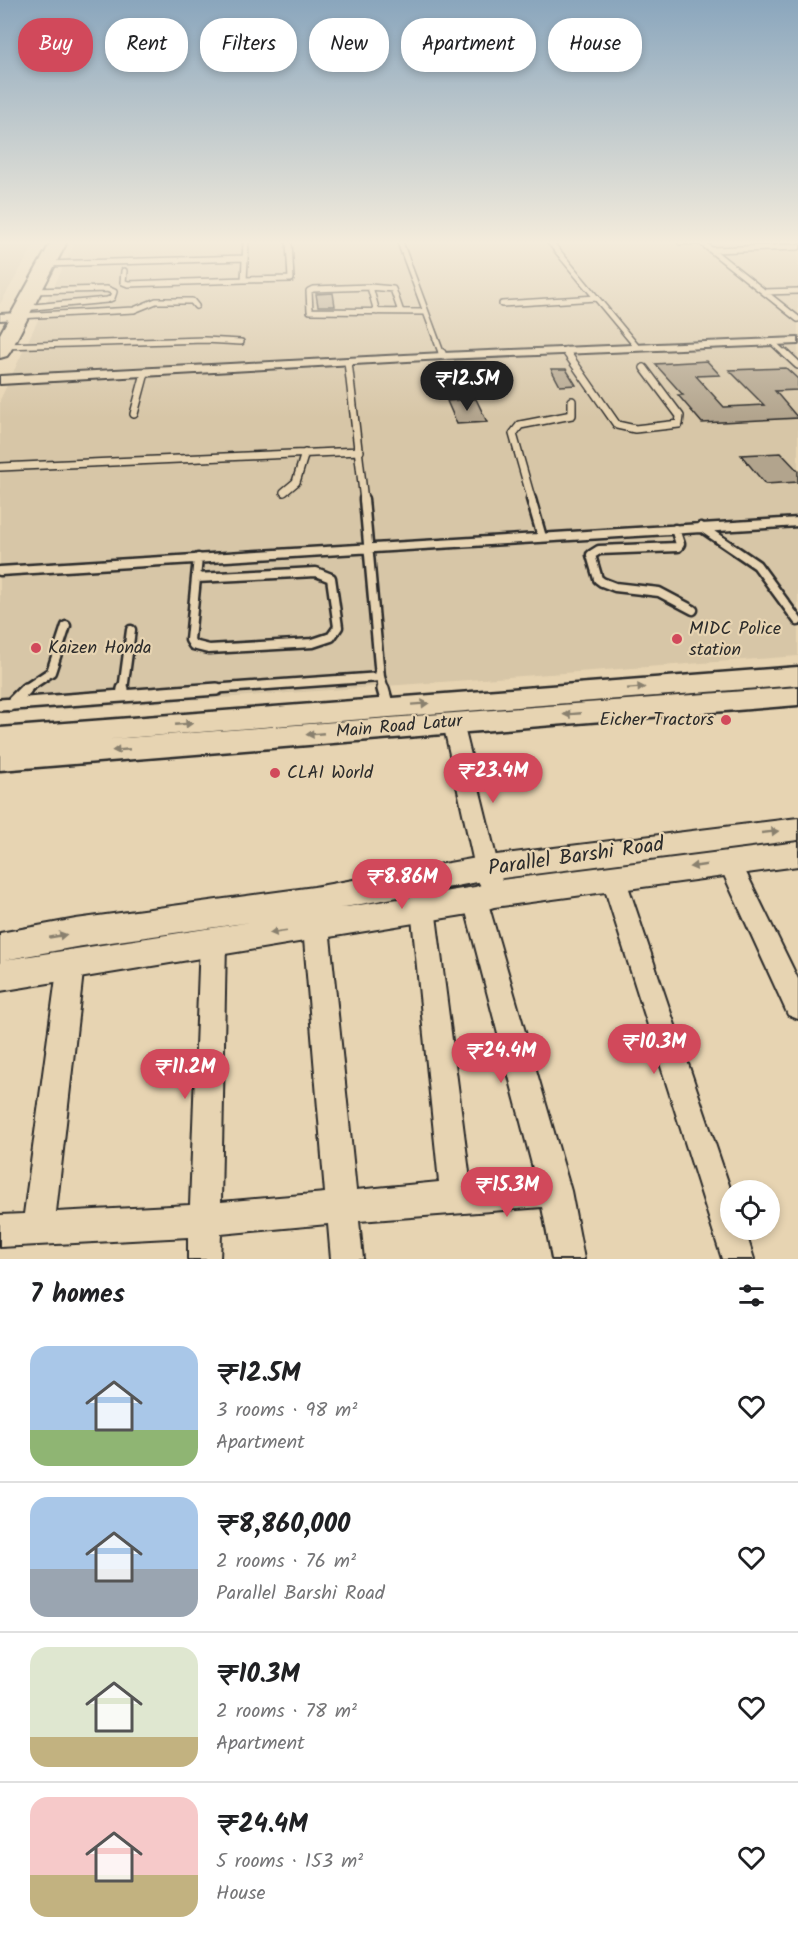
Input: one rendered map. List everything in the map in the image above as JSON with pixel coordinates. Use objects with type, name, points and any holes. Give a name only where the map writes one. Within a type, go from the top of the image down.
[{"type":"highway","points":[[7,326],[19,301]]},
{"type":"highway","points":[[7,326],[25,301]]},
{"type":"main road","name":"Main Road Latur","points":[[0,738],[798,676]]},
{"type":"main road","name":"Main Road Latur","points":[[0,759],[798,696]]},
{"type":"street","points":[[0,380],[565,350],[798,341]]},
{"type":"street","points":[[453,723],[485,888],[555,1191],[568,1259]]},
{"type":"street","name":"Parallel Barshi Road","points":[[0,947],[76,933],[314,900],[485,888],[798,829]]},
{"type":"street","points":[[0,976],[423,908],[485,888],[613,877],[798,854]]},
{"type":"street","points":[[730,862],[798,1007]]},
{"type":"street","points":[[613,877],[738,1259]]},
{"type":"street","points":[[423,908],[456,1196]]},
{"type":"street","points":[[316,927],[347,1259]]},
{"type":"street","points":[[204,1259],[213,941]]},
{"type":"street","points":[[38,1229],[71,963]]},
{"type":"street","points":[[0,1231],[205,1220],[342,1205],[555,1191]]},
{"type":"lane","points":[[67,305],[68,301]]},
{"type":"lane","points":[[7,326],[67,305],[101,301]]},
{"type":"lane","points":[[7,326],[134,310],[160,301]]},
{"type":"lane","points":[[185,301],[192,301],[196,306]]},
{"type":"lane","points":[[309,301],[310,311],[426,312]]},
{"type":"lane","points":[[374,301],[377,312]]},
{"type":"lane","points":[[397,301],[401,312]]},
{"type":"lane","points":[[422,301],[443,356]]},
{"type":"lane","points":[[502,304],[553,301]]},
{"type":"lane","points":[[599,301],[637,347]]},
{"type":"lane","points":[[775,301],[798,320]]},
{"type":"lane","points":[[7,326],[241,342]]},
{"type":"lane","points":[[772,342],[798,365]]},
{"type":"lane","points":[[565,350],[617,425],[635,429],[679,424],[680,416],[644,368]]},
{"type":"lane","points":[[348,362],[360,451],[380,677],[388,707]]},
{"type":"lane","points":[[134,414],[145,373]]},
{"type":"lane","points":[[542,537],[513,434],[520,425],[572,415],[572,401]]},
{"type":"lane","points":[[0,467],[360,451]]},
{"type":"lane","points":[[284,492],[296,482],[305,453]]},
{"type":"lane","points":[[0,571],[798,522]]},
{"type":"lane","points":[[701,527],[757,564],[798,621]]},
{"type":"lane","points":[[675,529],[681,544],[678,547],[599,550],[592,552],[591,555],[598,579],[602,582],[615,587],[659,592],[693,610]]},
{"type":"lane","points":[[196,578],[316,572],[327,574],[330,578],[338,627],[336,633],[325,640],[313,643],[199,648],[190,640],[196,578],[198,558]]},
{"type":"lane","points":[[5,705],[51,672],[66,626]]},
{"type":"lane","points":[[122,696],[131,630]]},
{"type":"lane","points":[[5,705],[380,677]]},
{"type":"shaded area","points":[[47,301],[798,301],[798,656],[0,714],[0,400]]},
{"type":"building","points":[[317,301],[334,301],[335,306],[318,306]]},
{"type":"building","points":[[707,361],[720,375],[696,376],[724,407],[764,405],[729,370],[786,368],[798,379],[798,390],[775,391],[798,418],[702,423],[678,395],[683,395],[655,364]]},
{"type":"building","points":[[551,369],[566,369],[576,385],[560,386]]},
{"type":"building","points":[[476,399],[487,422],[457,424],[447,401]]},
{"type":"building","points":[[781,453],[798,471],[798,482],[765,484],[741,455]]},
{"type":"place","name":"MIDC Police station","points":[[677,639]]},
{"type":"place","name":"Kaizen Honda","points":[[36,648]]},
{"type":"place","name":"Eicher Tractors","points":[[726,720]]},
{"type":"place","name":"CLAI World","points":[[275,773]]}]
